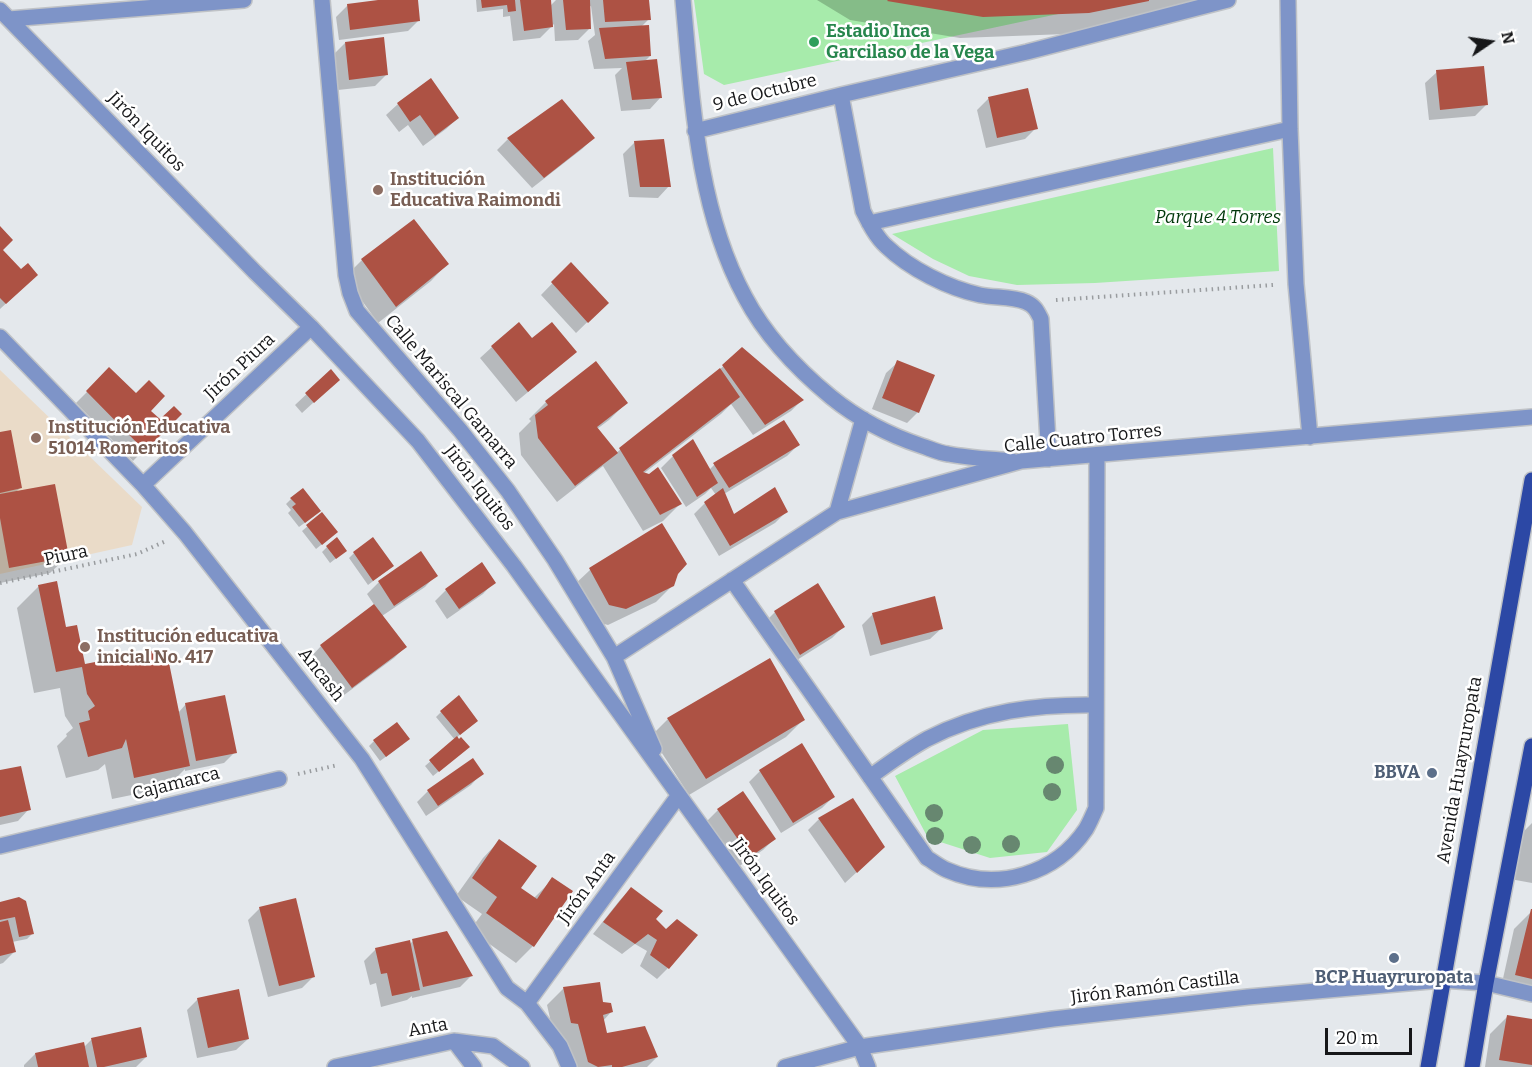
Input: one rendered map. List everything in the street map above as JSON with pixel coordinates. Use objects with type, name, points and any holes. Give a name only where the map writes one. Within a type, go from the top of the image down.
[{"type":"main road","name":"Avenida Huayruropata","points":[[1428,1067],[1532,480]]},
{"type":"main road","points":[[1472,1067],[1532,746]]},
{"type":"street","points":[[5,14],[244,0]]},
{"type":"street","name":"Calle Mariscal Gamarra","points":[[322,0],[346,275],[357,310],[460,430],[508,491],[555,560],[614,657],[664,773]]},
{"type":"street","points":[[683,0],[695,131],[711,206],[723,250],[745,298],[772,339],[812,381],[844,407],[897,437],[946,454],[1021,462]]},
{"type":"street","name":"9 de Octubre","points":[[695,131],[1027,52],[1228,0]]},
{"type":"street","points":[[1288,0],[1296,284],[1310,436]]},
{"type":"street","name":"Jirón Iquitos","points":[[5,14],[255,272],[312,327],[418,441],[514,566],[664,773],[860,1047],[868,1067]]},
{"type":"street","points":[[841,95],[863,211],[885,245],[913,268],[946,283],[979,295],[1024,301],[1036,308],[1041,319],[1049,459]]},
{"type":"street","points":[[869,223],[1290,129]]},
{"type":"street","name":"Jirón Piura","points":[[143,485],[312,327]]},
{"type":"street","name":"Ancash","points":[[0,337],[186,532],[362,759],[507,987],[527,1004],[560,1046],[569,1067]]},
{"type":"street","name":"Calle Cuatro Torres","points":[[614,657],[837,512],[1021,462],[1532,417]]},
{"type":"street","points":[[837,512],[863,419]]},
{"type":"street","points":[[732,580],[927,858],[947,870],[968,877],[990,880],[1013,878],[1035,872],[1055,861],[1072,846],[1086,828],[1096,808],[1097,455]]},
{"type":"street","points":[[870,777],[898,756],[928,739],[993,714],[1027,707],[1061,704],[1096,705]]},
{"type":"street","name":"Cajamarca","points":[[0,846],[279,779]]},
{"type":"street","name":"Jirón Anta","points":[[527,1004],[679,795]]},
{"type":"street","name":"Jirón Ramón Castilla","points":[[785,1067],[860,1047],[1053,1019],[1248,997],[1442,980],[1486,983],[1532,994]]},
{"type":"street","points":[[454,1041],[474,1067]]},
{"type":"street","name":"Anta","points":[[335,1067],[454,1041],[493,1046],[522,1067]]},
{"type":"path","points":[[1036,308],[1056,300],[1296,284]]},
{"type":"path","name":"Piura","points":[[0,584],[137,554]]},
{"type":"path","points":[[279,779],[362,759]]},
{"type":"shaded area","name":"Institución Educativa 51014 Romeritos","points":[[0,370],[142,507],[132,545],[0,574]]},
{"type":"green space","name":"Estadio Inca Garcilaso de la Vega","points":[[694,0],[1124,0],[724,85],[704,74]]},
{"type":"green space","name":"Parque 4 Torres","points":[[1273,148],[1279,271],[1095,283],[1017,285],[969,276],[933,259],[892,234]]},
{"type":"green space","points":[[1068,724],[1077,810],[1047,852],[990,858],[928,838],[895,776],[983,730]]},
{"type":"building","points":[[378,0],[418,0],[420,21],[350,30],[347,4]]},
{"type":"building","points":[[481,0],[515,0],[516,11],[508,12],[507,5],[482,8]]},
{"type":"building","points":[[520,0],[551,0],[553,27],[524,31]]},
{"type":"building","points":[[563,0],[590,0],[591,29],[566,30]]},
{"type":"building","points":[[603,0],[649,0],[651,20],[605,22]]},
{"type":"building","points":[[888,0],[1149,1],[1089,13],[983,17]]},
{"type":"building","points":[[649,25],[651,56],[605,59],[599,28]]},
{"type":"building","points":[[384,37],[388,75],[349,80],[345,42]]},
{"type":"building","points":[[657,59],[662,98],[632,100],[626,62]]},
{"type":"building","points":[[1484,66],[1488,105],[1440,110],[1436,70]]},
{"type":"building","points":[[431,78],[459,118],[435,136],[420,115],[410,122],[397,103]]},
{"type":"building","points":[[1028,88],[1038,129],[997,138],[988,97]]},
{"type":"building","points":[[562,99],[595,138],[544,178],[507,138]]},
{"type":"building","points":[[664,139],[671,187],[640,187],[634,141]]},
{"type":"building","points":[[414,219],[449,264],[396,307],[361,259]]},
{"type":"building","points":[[0,226],[13,240],[3,250],[21,269],[28,263],[38,275],[6,304],[0,298]]},
{"type":"building","points":[[571,262],[609,303],[588,323],[551,282]]},
{"type":"building","points":[[519,322],[532,338],[552,322],[577,352],[528,392],[491,346]]},
{"type":"building","points":[[742,347],[804,400],[765,425],[722,365]]},
{"type":"building","points":[[897,360],[935,375],[919,413],[882,398]]},
{"type":"building","points":[[596,361],[628,403],[597,427],[618,453],[575,486],[538,438],[535,415],[548,405],[545,401]]},
{"type":"building","points":[[109,367],[136,393],[149,380],[165,396],[151,411],[160,419],[174,406],[182,414],[145,451],[86,391]]},
{"type":"building","points":[[720,368],[740,397],[643,472],[649,474],[658,467],[682,504],[660,515],[619,448]]},
{"type":"building","points":[[331,369],[340,380],[314,403],[305,393]]},
{"type":"building","points":[[784,420],[800,445],[729,488],[713,463]]},
{"type":"building","points":[[11,430],[22,488],[0,493],[0,432]]},
{"type":"building","points":[[693,439],[718,483],[697,497],[672,455]]},
{"type":"building","points":[[55,484],[69,557],[9,568],[0,518],[0,494]]},
{"type":"building","points":[[775,487],[788,512],[730,546],[704,502],[723,488],[734,514]]},
{"type":"building","points":[[303,488],[321,511],[305,523],[292,507],[296,504],[290,498]]},
{"type":"building","points":[[322,512],[338,532],[322,545],[306,525]]},
{"type":"building","points":[[662,523],[687,564],[678,574],[674,586],[626,609],[609,605],[589,568]]},
{"type":"building","points":[[337,537],[347,551],[336,559],[326,546]]},
{"type":"building","points":[[373,537],[394,566],[373,581],[353,552]]},
{"type":"building","points":[[421,551],[438,576],[394,606],[378,581]]},
{"type":"building","points":[[482,562],[496,583],[459,609],[445,589]]},
{"type":"building","points":[[57,581],[66,627],[77,625],[85,664],[166,648],[190,766],[134,778],[126,739],[122,748],[88,757],[79,723],[90,720],[88,711],[95,706],[87,694],[82,667],[56,672],[38,585]]},
{"type":"building","points":[[818,583],[845,627],[800,655],[774,611]]},
{"type":"building","points":[[935,596],[943,629],[881,645],[872,613]]},
{"type":"building","points":[[374,604],[407,647],[352,688],[320,645]]},
{"type":"building","points":[[770,658],[805,720],[706,779],[667,718]]},
{"type":"building","points":[[225,695],[237,753],[196,761],[185,703]]},
{"type":"building","points":[[459,695],[478,721],[460,735],[440,711]]},
{"type":"building","points":[[397,722],[410,739],[386,757],[373,740]]},
{"type":"building","points":[[457,736],[459,739],[461,737],[470,747],[439,772],[429,760]]},
{"type":"building","points":[[802,743],[835,797],[793,823],[759,770]]},
{"type":"building","points":[[473,758],[484,774],[438,806],[427,790]]},
{"type":"building","points":[[21,766],[31,810],[0,817],[0,770]]},
{"type":"building","points":[[743,791],[776,839],[750,857],[717,809]]},
{"type":"building","points":[[853,798],[885,847],[857,873],[818,818]]},
{"type":"building","points":[[499,839],[537,866],[521,888],[537,899],[552,877],[573,891],[534,947],[486,913],[497,897],[472,878]]},
{"type":"building","points":[[631,887],[663,911],[656,919],[666,929],[677,919],[698,935],[669,969],[650,955],[657,940],[648,934],[635,944],[603,922]]},
{"type":"building","points":[[19,897],[26,901],[34,934],[19,937],[15,917],[0,920],[0,902]]},
{"type":"building","points":[[296,898],[315,977],[279,986],[259,907]]},
{"type":"building","points":[[1532,909],[1532,979],[1515,975]]},
{"type":"building","points":[[8,920],[16,952],[0,956],[0,922]]},
{"type":"building","points":[[447,931],[473,976],[423,987],[412,939]]},
{"type":"building","points":[[410,940],[420,990],[392,996],[387,973],[381,974],[375,948]]},
{"type":"building","points":[[600,982],[603,1002],[611,1003],[613,1012],[603,1015],[607,1033],[645,1026],[658,1057],[622,1067],[612,1067],[612,1065],[598,1067],[588,1062],[578,1024],[571,1023],[563,987]]},
{"type":"building","points":[[239,989],[249,1039],[208,1048],[197,998]]},
{"type":"building","points":[[1507,1015],[1532,1019],[1532,1065],[1499,1060]]},
{"type":"building","points":[[141,1027],[147,1057],[97,1067],[91,1038]]},
{"type":"building","points":[[84,1042],[89,1067],[38,1067],[35,1053]]},
{"type":"place","name":"Estadio Inca Garcilaso de la Vega","points":[[814,42]]},
{"type":"place","name":"Institución Educativa Raimondi","points":[[378,190]]},
{"type":"place","name":"Institución Educativa 51014 Romeritos","points":[[36,438]]},
{"type":"place","name":"Institución educativa inicial No. 417","points":[[85,647]]},
{"type":"place","name":"BBVA","points":[[1432,773]]},
{"type":"place","name":"BCP Huayruropata","points":[[1394,958]]}]
